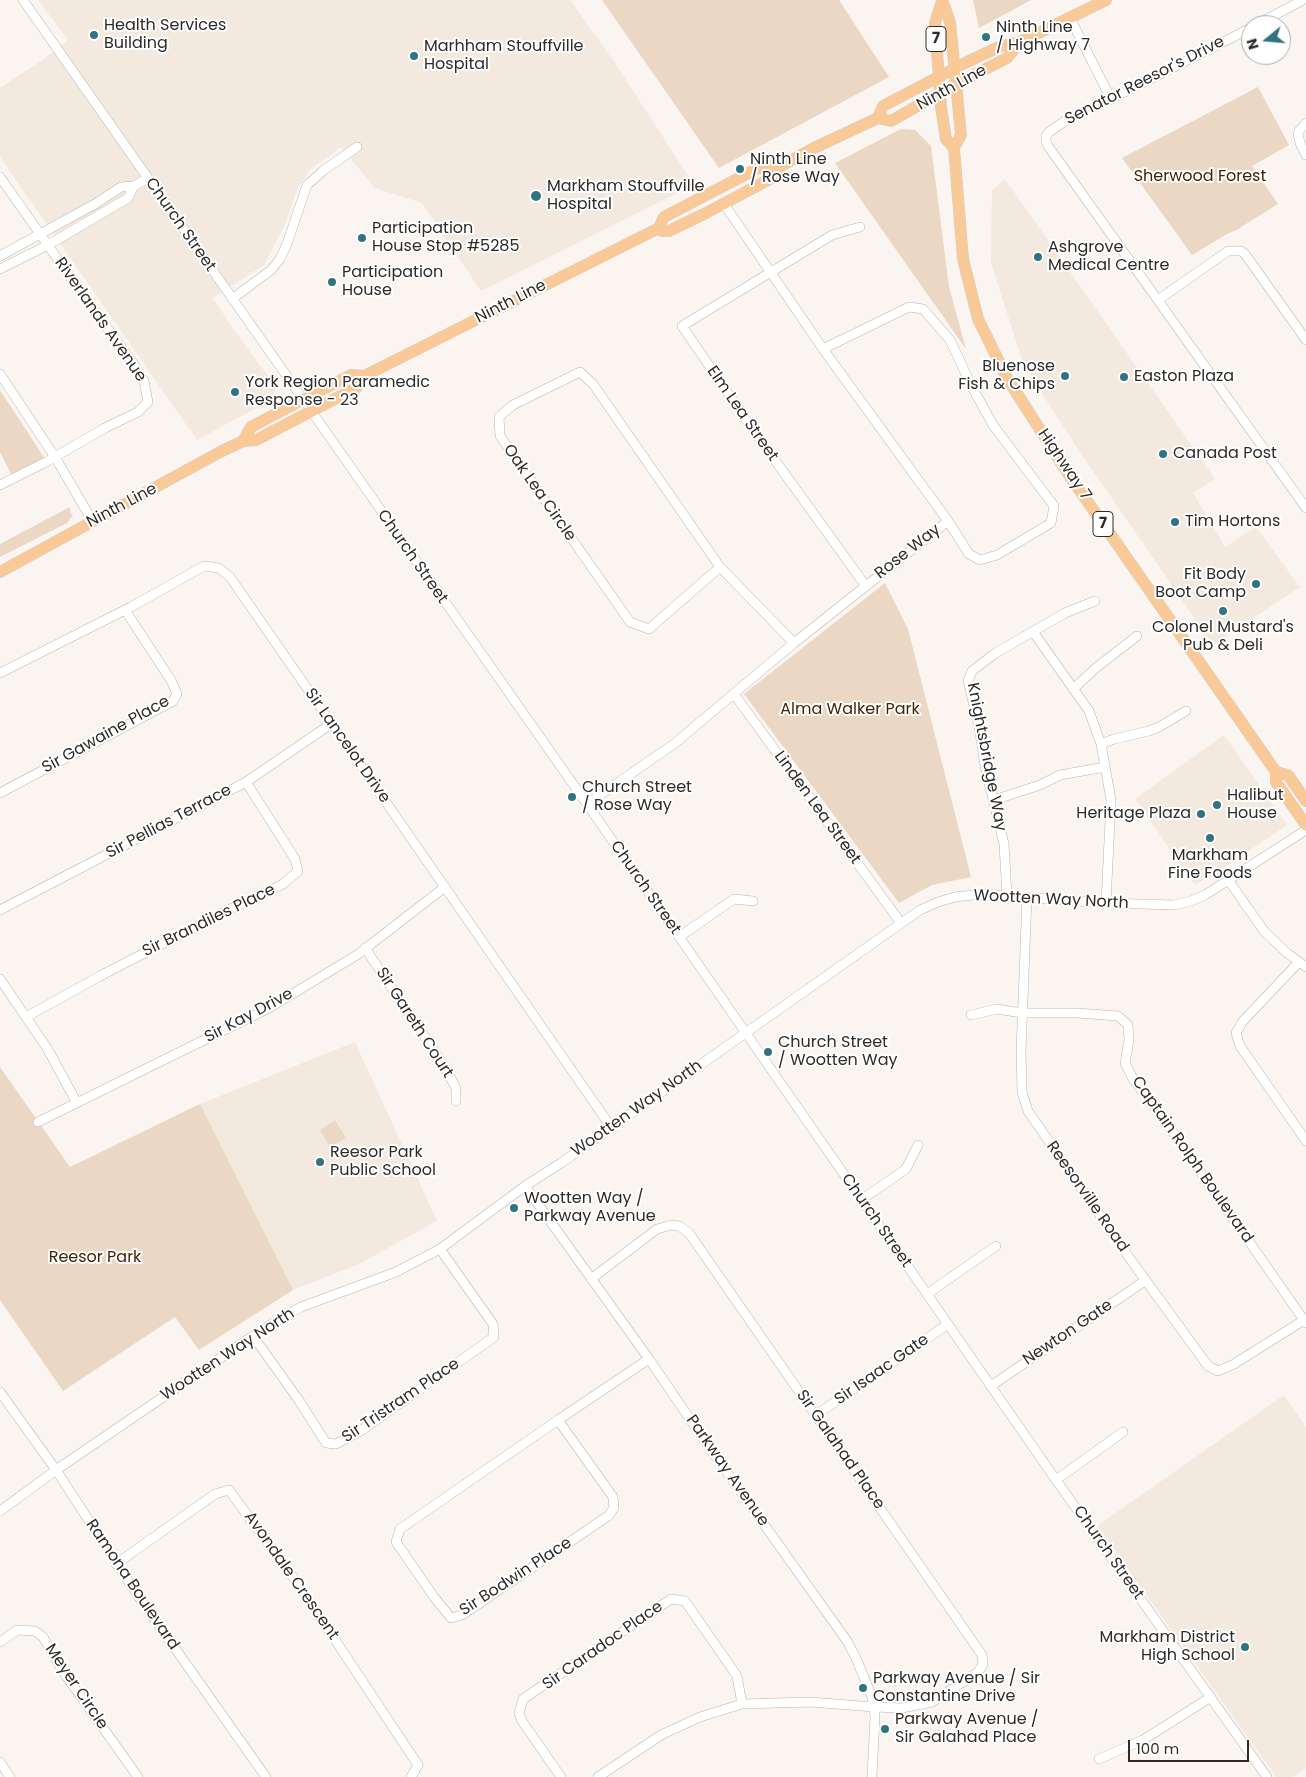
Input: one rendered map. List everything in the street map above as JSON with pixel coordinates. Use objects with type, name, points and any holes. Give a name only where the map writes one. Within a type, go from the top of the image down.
[{"type":"main road","name":"Ninth Line","points":[[878,118],[883,106],[956,68],[1001,46],[1020,42],[1106,0]]},
{"type":"main road","name":"Highway 7","points":[[942,1],[950,22],[956,68],[961,135],[954,148],[963,259],[978,319],[1007,378],[1069,474],[1276,772],[1276,782],[1306,825]]},
{"type":"main road","name":"Highway 7","points":[[942,1],[936,24],[938,78],[946,139],[954,148]]},
{"type":"main road","name":"Ninth Line","points":[[659,228],[662,231],[669,231],[724,204],[770,179],[779,167],[814,148],[878,118],[891,121],[1007,58],[1020,42]]},
{"type":"main road","name":"Ninth Line","points":[[0,572],[243,441],[256,440],[356,388],[364,376],[659,228],[664,217],[764,165],[779,167]]},
{"type":"main road","name":"Ninth Line","points":[[243,441],[251,427],[351,375],[364,376]]},
{"type":"main road","name":"Highway 7","points":[[1276,772],[1288,775],[1306,801]]},
{"type":"street","name":"Church Street","points":[[23,0],[310,412],[587,804],[1056,1480],[1267,1777]]},
{"type":"street","points":[[1275,15],[1303,0]]},
{"type":"street","points":[[1070,18],[1111,99]]},
{"type":"street","name":"Senator Reesor's Drive","points":[[1241,33],[1068,119],[1053,128],[1046,136],[1046,142],[1306,508]]},
{"type":"street","points":[[1306,123],[1298,134],[1306,155]]},
{"type":"street","points":[[232,299],[271,270],[280,259],[307,185],[324,170],[357,147]]},
{"type":"street","name":"Riverlands Avenue","points":[[0,177],[144,381],[148,402],[138,412],[105,428],[55,457]]},
{"type":"street","points":[[0,256],[96,204],[121,187],[134,186],[148,178]]},
{"type":"street","points":[[0,269],[48,245],[128,198],[134,186]]},
{"type":"street","name":"Rose Way","points":[[587,804],[674,744],[794,643],[948,520],[823,348],[724,204]]},
{"type":"street","points":[[771,272],[832,235],[860,228]]},
{"type":"street","points":[[1158,300],[1228,251],[1241,251],[1306,340]]},
{"type":"street","name":"Elm Lea Street","points":[[771,272],[682,326],[756,434],[866,585]]},
{"type":"street","points":[[823,348],[909,307],[923,309],[950,340],[972,387],[993,425],[1054,506],[1051,523],[997,555],[980,560],[969,554],[948,520]]},
{"type":"street","name":"Oak Lea Circle","points":[[720,567],[649,629],[630,622],[500,436],[499,417],[513,405],[580,372],[593,384],[720,567],[794,643]]},
{"type":"street","points":[[0,374],[55,457],[93,522]]},
{"type":"street","points":[[0,485],[55,457]]},
{"type":"street","name":"Sir Lancelot Drive","points":[[1,671],[125,610],[204,566],[218,568],[230,577],[611,1127]]},
{"type":"street","name":"Knightsbridge Way","points":[[1007,896],[1004,844],[985,766],[979,726],[968,681],[972,671],[994,654],[1065,614],[1095,601]]},
{"type":"street","name":"Sir Gawaine Place","points":[[0,792],[173,701],[176,694],[172,682],[125,610]]},
{"type":"street","points":[[1034,633],[1089,712],[1101,744],[1111,800],[1106,903]]},
{"type":"street","points":[[1073,689],[1097,667],[1137,636]]},
{"type":"street","name":"Linden Lea Street","points":[[734,694],[901,923]]},
{"type":"street","points":[[1101,744],[1114,738],[1149,731],[1186,711]]},
{"type":"street","name":"Sir Pellias Terrace","points":[[0,910],[246,782],[331,724]]},
{"type":"street","points":[[994,800],[1040,785],[1060,775],[1105,767]]},
{"type":"street","name":"Sir Brandiles Place","points":[[26,1017],[100,976],[283,884],[298,871],[295,859],[246,782]]},
{"type":"street","name":"Wootten Way North","points":[[0,1511],[56,1470],[253,1336],[302,1307],[396,1272],[440,1248],[525,1186],[562,1163],[920,910],[955,897],[982,894],[1106,903],[1174,905],[1205,895],[1306,830]]},
{"type":"street","points":[[1229,881],[1264,931],[1302,965],[1243,1021],[1236,1033],[1240,1046],[1306,1141]]},
{"type":"street","name":"Sir Kay Drive","points":[[38,1122],[269,1008],[357,955],[446,887]]},
{"type":"street","name":"Reesorville Road","points":[[1027,897],[1022,1013],[1022,1092],[1028,1110],[1208,1366],[1218,1371],[1234,1364],[1305,1321]]},
{"type":"street","points":[[679,937],[734,899],[753,902]]},
{"type":"street","name":"Sir Gareth Court","points":[[365,948],[443,1064],[456,1088],[456,1101]]},
{"type":"street","points":[[0,978],[47,1048],[77,1103]]},
{"type":"street","name":"Captain Rolph Boulevard","points":[[971,1016],[997,1009],[1022,1013],[1077,1013],[1118,1016],[1128,1025],[1129,1040],[1126,1063],[1133,1079],[1155,1107],[1305,1321]]},
{"type":"street","points":[[861,1200],[906,1169],[918,1145]]},
{"type":"street","name":"Parkway Avenue","points":[[525,1186],[847,1641],[872,1697],[874,1707],[872,1777]]},
{"type":"street","name":"Sir Galahad Place","points":[[591,1279],[657,1229],[671,1225],[679,1226],[689,1232],[982,1655],[983,1665],[977,1673],[932,1702],[902,1708],[874,1707]]},
{"type":"street","points":[[927,1294],[996,1246]]},
{"type":"street","name":"Sir Tristram Place","points":[[253,1336],[300,1402],[326,1443],[336,1444],[362,1430],[494,1337],[493,1324],[440,1248]]},
{"type":"street","name":"Newton Gate","points":[[991,1386],[1146,1280]]},
{"type":"street","name":"Sir Isaac Gate","points":[[816,1415],[948,1324]]},
{"type":"street","name":"Sir Bodwin Place","points":[[558,1420],[613,1496],[614,1508],[608,1516],[462,1616],[451,1618],[434,1598],[396,1542],[400,1529],[558,1420],[649,1359]]},
{"type":"street","name":"Ramona Boulevard","points":[[0,1392],[56,1470],[116,1564],[266,1777]]},
{"type":"street","points":[[1056,1480],[1123,1432]]},
{"type":"street","name":"Avondale Crescent","points":[[116,1564],[215,1494],[229,1490],[298,1584],[418,1766],[411,1777]]},
{"type":"street","name":"Sir Caradoc Place","points":[[561,1777],[522,1721],[520,1713],[523,1699],[671,1598],[685,1601],[727,1661],[736,1676],[742,1704]]},
{"type":"street","name":"Meyer Circle","points":[[0,1642],[17,1630],[35,1631],[43,1637],[62,1670],[138,1777]]},
{"type":"street","points":[[1099,1759],[1143,1740],[1211,1697]]},
{"type":"street","points":[[598,1777],[661,1735],[700,1717],[742,1704],[810,1702],[874,1707]]},
{"type":"street","points":[[0,1762],[10,1777]]},
{"type":"shaded area","name":"Markham Stouffville Hospital","points":[[38,0],[570,0],[615,63],[694,185],[481,291],[422,203],[375,188],[341,147],[311,169],[298,187],[285,224],[264,265],[213,298],[274,384],[275,398],[197,440],[0,157],[0,88],[44,59],[68,40]]},
{"type":"shaded area","points":[[1005,179],[1215,479],[1193,493],[1225,547],[1256,527],[1300,587],[1213,645],[1082,455],[1024,366],[991,263],[992,190]]},
{"type":"shaded area","points":[[1224,735],[1287,825],[1195,885],[1135,799]]},
{"type":"shaded area","name":"Reesor Park Public School","points":[[355,1042],[437,1221],[357,1265],[293,1290],[200,1104]]},
{"type":"shaded area","name":"Markham District High School","points":[[1284,1395],[1306,1427],[1306,1768],[1293,1777],[1276,1777],[1097,1526]]},
{"type":"green space","points":[[602,0],[839,0],[889,77],[719,168]]},
{"type":"green space","points":[[973,0],[1031,0],[979,28]]},
{"type":"green space","name":"Sherwood Forest","points":[[1258,87],[1289,145],[1252,166],[1278,204],[1192,255],[1122,158]]},
{"type":"green space","points":[[901,129],[915,130],[931,146],[949,287],[966,349],[835,163]]},
{"type":"green space","points":[[0,390],[45,459],[12,476],[0,452]]},
{"type":"green space","points":[[70,507],[70,513],[73,515],[67,523],[0,557],[0,544]]},
{"type":"green space","name":"Alma Walker Park","points":[[885,583],[908,629],[971,877],[932,885],[899,903],[744,694]]},
{"type":"green space","name":"Reesor Park","points":[[0,1067],[70,1167],[200,1104],[293,1290],[199,1350],[175,1317],[63,1391],[0,1300]]},
{"type":"green space","points":[[335,1120],[346,1138],[330,1147],[320,1130]]},
{"type":"place","name":"Health Services Building","points":[[94,35]]},
{"type":"place","name":"Ninth Line / Highway 7","points":[[986,37]]},
{"type":"place","name":"Marhham Stouffville Hospital","points":[[414,56]]},
{"type":"place","name":"Ninth Line / Rose Way","points":[[740,169]]},
{"type":"place","name":"Markham Stouffville Hospital","points":[[536,196]]},
{"type":"place","name":"Participation House Stop #5285","points":[[362,238]]},
{"type":"place","name":"Ashgrove Medical Centre","points":[[1038,257]]},
{"type":"place","name":"Participation House","points":[[332,282]]},
{"type":"place","name":"Bluenose Fish & Chips","points":[[1065,376]]},
{"type":"place","name":"Easton Plaza","points":[[1124,377]]},
{"type":"place","name":"York Region Paramedic Response - 23","points":[[235,392]]},
{"type":"place","name":"Canada Post","points":[[1163,454]]},
{"type":"place","name":"Tim Hortons","points":[[1175,522]]},
{"type":"place","name":"Fit Body Boot Camp","points":[[1256,584]]},
{"type":"place","name":"Colonel Mustard's Pub & Deli","points":[[1223,611]]},
{"type":"place","name":"Church Street / Rose Way","points":[[572,797]]},
{"type":"place","name":"Halibut House","points":[[1217,805]]},
{"type":"place","name":"Heritage Plaza","points":[[1201,814]]},
{"type":"place","name":"Markham Fine Foods","points":[[1210,838]]},
{"type":"place","name":"Church Street / Wootten Way","points":[[768,1052]]},
{"type":"place","name":"Reesor Park Public School","points":[[320,1162]]},
{"type":"place","name":"Wootten Way / Parkway Avenue","points":[[514,1208]]},
{"type":"place","name":"Markham District High School","points":[[1245,1647]]},
{"type":"place","name":"Parkway Avenue / Sir Constantine Drive","points":[[863,1688]]},
{"type":"place","name":"Parkway Avenue / Sir Galahad Place","points":[[885,1729]]}]
